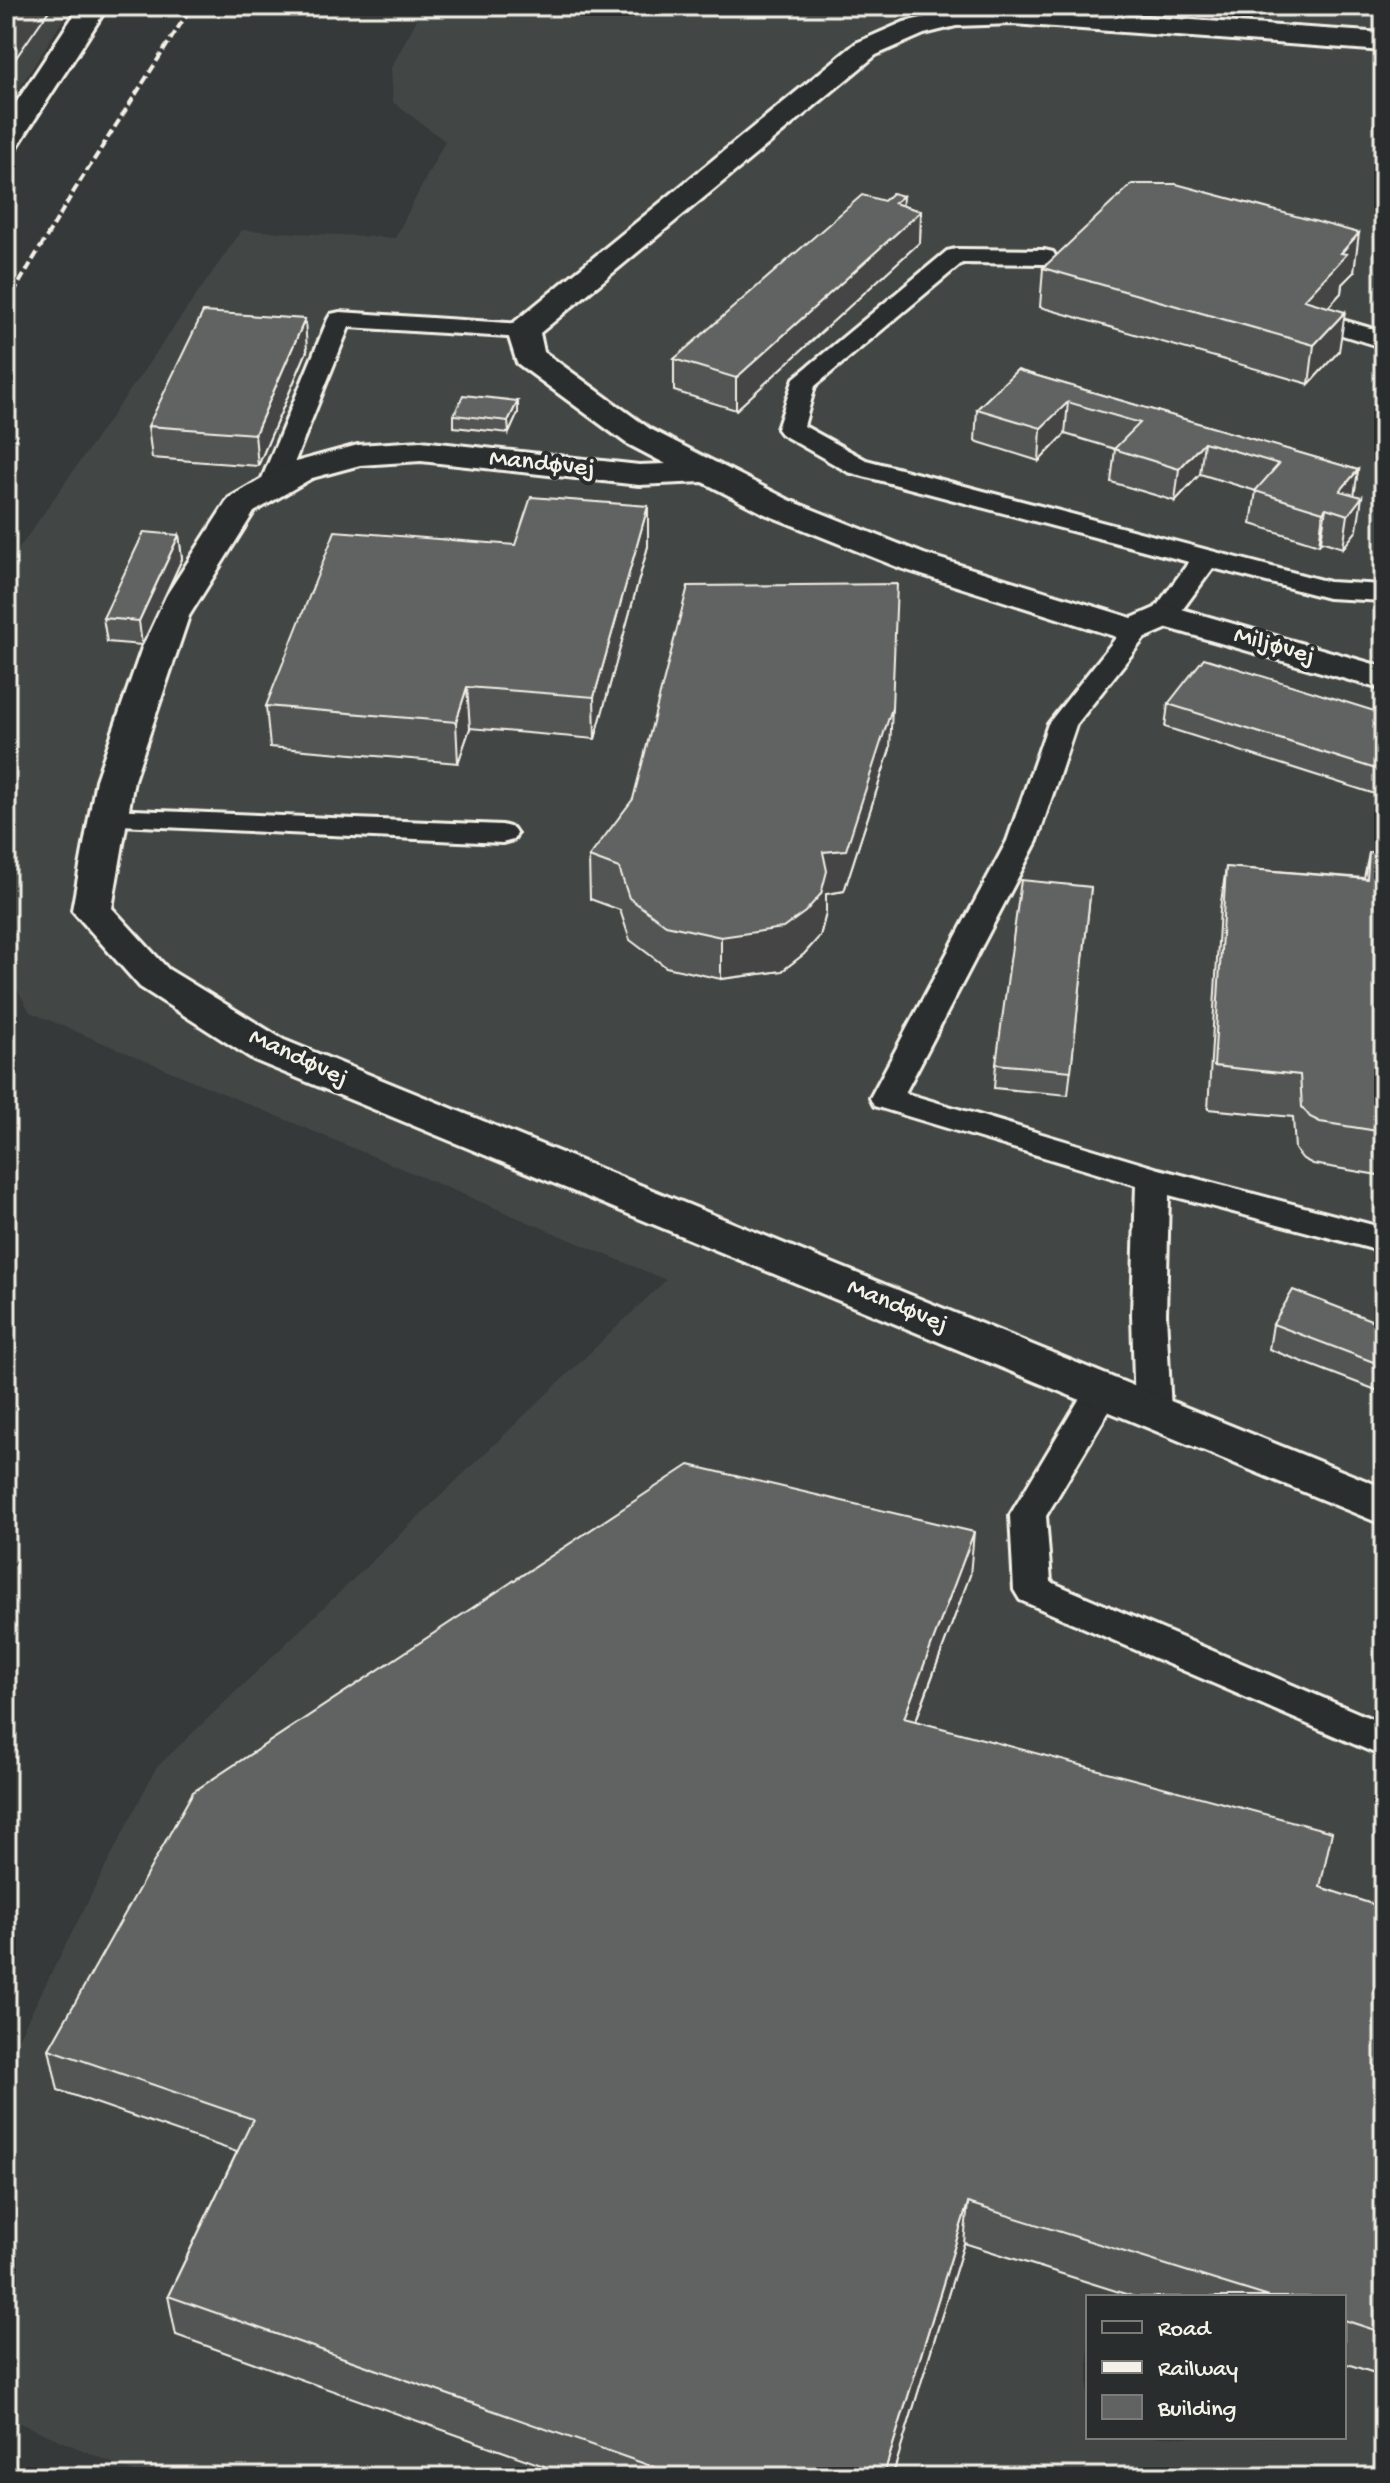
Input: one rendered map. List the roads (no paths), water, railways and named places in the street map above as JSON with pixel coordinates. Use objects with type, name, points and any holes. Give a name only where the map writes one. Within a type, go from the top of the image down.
[{"type":"street","points":[[6,141],[94,6]]},
{"type":"street","points":[[523,331],[866,49],[914,28],[956,18],[1013,16],[1384,42]]},
{"type":"street","name":"Mandøvej","points":[[523,331],[529,356],[638,436],[777,507],[912,561],[1150,623]]},
{"type":"street","name":"Mandøvej","points":[[708,472],[639,475],[421,451],[358,455],[300,471],[241,505],[171,616],[115,780],[92,910],[154,978],[269,1050],[1384,1507]]},
{"type":"street","name":"Miljøvej","points":[[1150,623],[1384,679]]},
{"type":"lane","points":[[1044,257],[956,256],[803,383],[790,429],[857,466],[1328,590],[1384,593]]},
{"type":"lane","points":[[271,488],[340,319],[523,331]]},
{"type":"lane","points":[[1335,325],[1384,340]]},
{"type":"lane","points":[[1206,558],[1062,724],[1022,841],[886,1098],[1153,1179],[1384,1240]]},
{"type":"lane","points":[[109,818],[502,834]]},
{"type":"lane","points":[[1153,1179],[1149,1314],[1153,1412]]},
{"type":"lane","points":[[1102,1392],[1028,1515],[1033,1590],[1384,1741]]},
{"type":"railway","points":[[6,305],[74,191],[192,6]]}]
